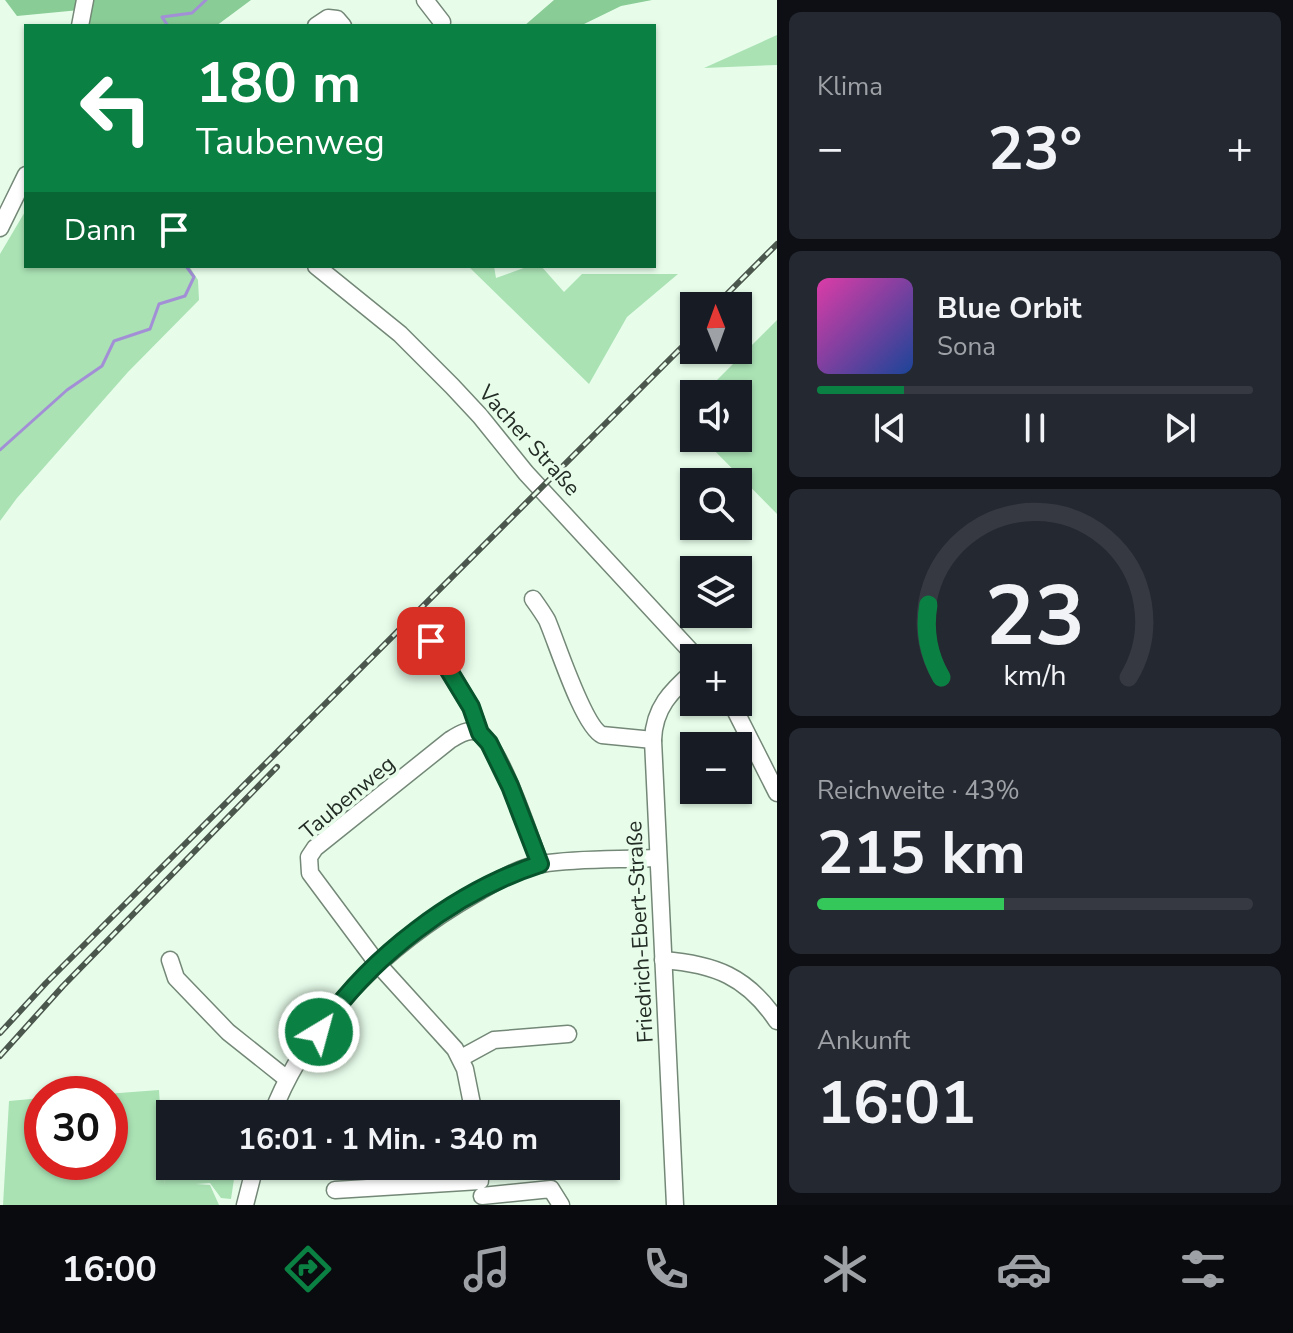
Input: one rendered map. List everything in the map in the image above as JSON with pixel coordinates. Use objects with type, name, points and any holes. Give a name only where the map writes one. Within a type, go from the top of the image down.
[{"type":"street","points":[[80,24],[85,0]]},
{"type":"street","points":[[425,0],[442,24]]},
{"type":"street","points":[[319,24],[328,18],[337,19],[341,24]]},
{"type":"street","points":[[0,228],[24,179]]},
{"type":"street","name":"Vacher Straße","points":[[318,268],[400,334],[452,386],[526,473],[684,644]]},
{"type":"street","points":[[533,599],[545,617],[595,732],[653,740]]},
{"type":"street","points":[[431,641],[471,707],[480,733],[489,743],[510,786],[540,864]]},
{"type":"street","name":"Friedrich-Ebert-Straße","points":[[675,1205],[653,740],[656,718],[664,700],[680,685]]},
{"type":"street","points":[[738,716],[777,793]]},
{"type":"street","name":"Taubenweg","points":[[377,963],[310,873],[309,857],[315,848],[450,740],[474,730],[480,733]]},
{"type":"street","points":[[278,1100],[287,1079],[328,1018],[377,963],[439,914],[517,871],[540,864],[658,858]]},
{"type":"street","points":[[170,960],[176,978],[228,1032],[287,1079]]},
{"type":"street","points":[[663,960],[691,962],[728,974],[760,998],[777,1021]]},
{"type":"street","points":[[377,963],[440,1030],[461,1058],[472,1100]]},
{"type":"street","points":[[461,1058],[494,1040],[568,1034]]},
{"type":"street","points":[[245,1205],[251,1180]]},
{"type":"street","points":[[335,1190],[551,1189],[561,1205]]},
{"type":"green space","points":[[5,0],[251,0],[219,24],[90,24],[90,9],[17,16]]},
{"type":"green space","points":[[554,0],[652,0],[621,6],[584,24],[526,24]]},
{"type":"green space","points":[[777,35],[777,65],[704,68]]},
{"type":"green space","points":[[24,213],[24,268],[190,268],[198,280],[199,300],[128,372],[0,521],[0,254]]},
{"type":"green space","points":[[470,268],[494,268],[496,278],[524,268],[543,268],[564,292],[582,274],[678,274],[627,317],[589,384]]},
{"type":"green space","points":[[777,320],[777,514],[752,489],[752,468],[732,468],[716,452],[752,452],[752,380],[717,380],[733,364],[752,364],[752,345]]},
{"type":"green space","points":[[159,1090],[160,1100],[156,1100],[156,1180],[165,1180],[165,1185],[165,1180],[234,1180],[231,1199],[221,1198],[210,1183],[196,1184],[210,1185],[219,1205],[3,1205],[9,1101],[24,1100],[24,1180],[128,1180],[128,1092]]},
{"type":"waterway","points":[[167,24],[162,17],[192,13],[206,0]]},
{"type":"waterway","points":[[0,450],[67,390],[102,366],[114,341],[150,329],[159,304],[185,296],[194,277],[187,268]]},
{"type":"railway","points":[[729,292],[777,244]]},
{"type":"railway","points":[[0,1033],[46,983],[680,349]]},
{"type":"railway","points":[[0,1056],[63,986],[277,767]]},
{"type":"route","points":[[319,1032],[346,995],[377,963],[439,914],[517,871],[540,864],[510,786],[489,743],[480,733],[471,707],[431,641]]}]
